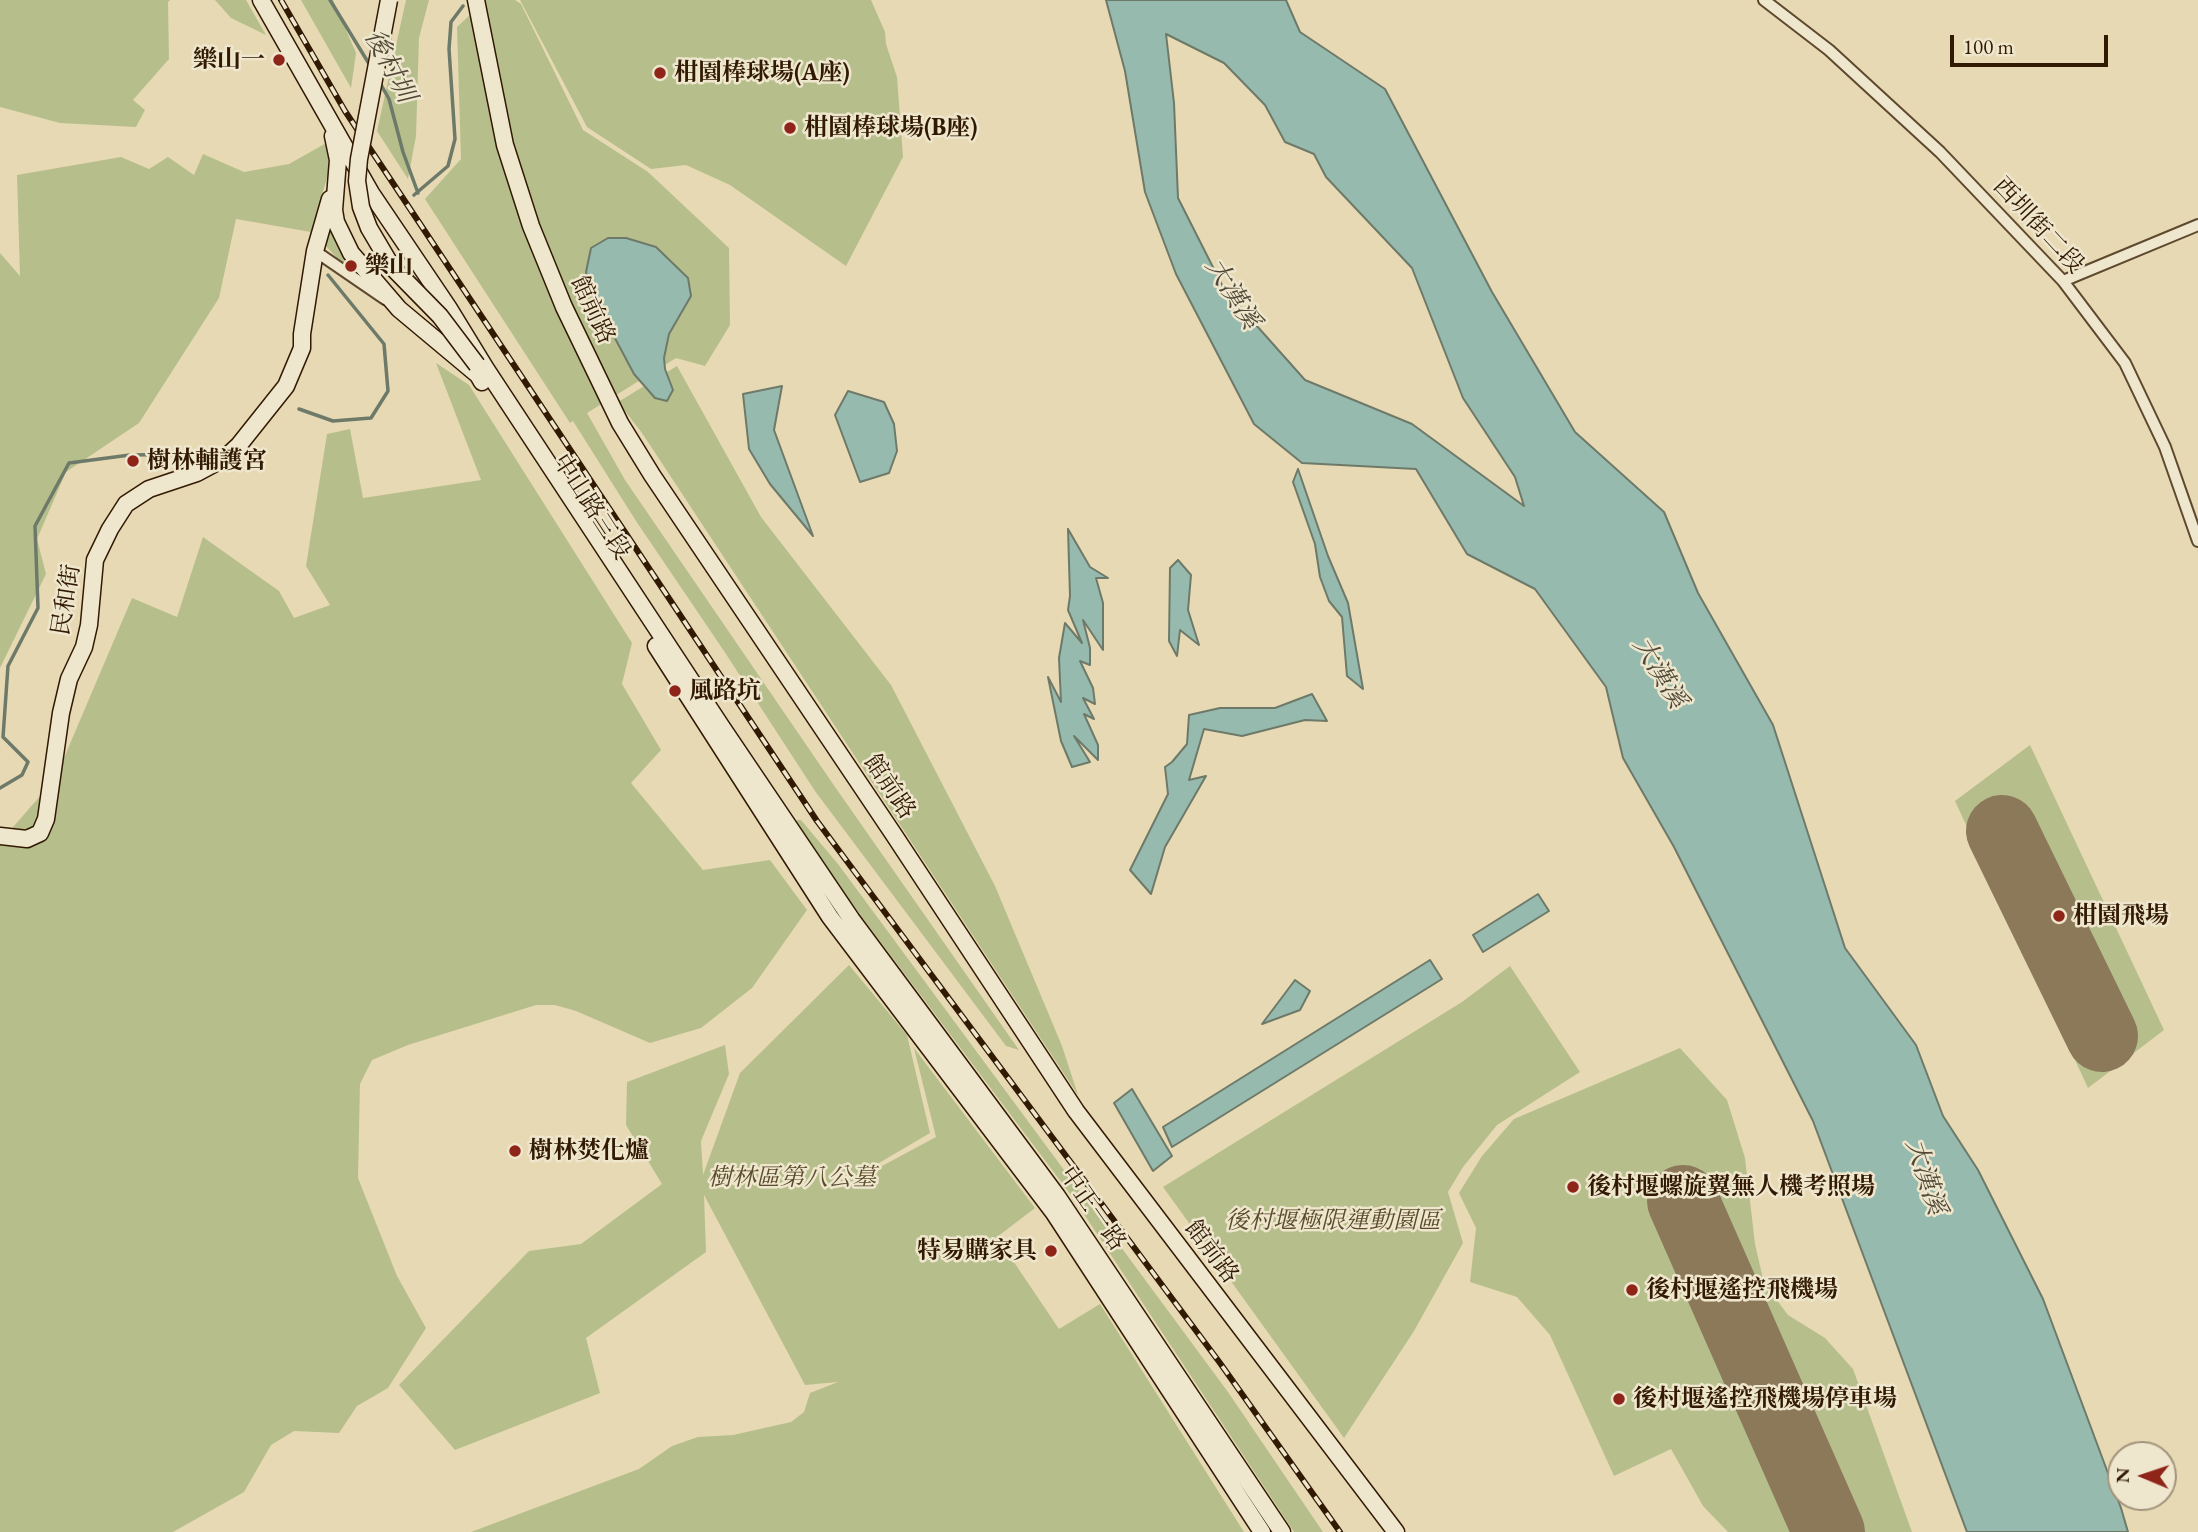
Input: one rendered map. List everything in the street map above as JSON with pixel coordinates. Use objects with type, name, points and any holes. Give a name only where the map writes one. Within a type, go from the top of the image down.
[{"type":"main road","name":"中山路三段","points":[[261,0],[371,193],[448,307],[480,370],[850,945]]},
{"type":"main road","points":[[389,0],[359,159],[357,181],[361,207],[369,228],[392,267],[440,316],[480,370]]},
{"type":"main road","name":"館前路","points":[[476,0],[505,145],[531,226],[564,307],[626,433],[1076,1111],[1396,1532]]},
{"type":"main road","name":"中山路三段","points":[[320,100],[337,148],[334,210],[336,222],[351,253],[399,309],[480,370],[852,920]]},
{"type":"main road","name":"民和街","points":[[0,836],[27,839],[40,833],[46,819],[61,713],[69,679],[84,647],[89,625],[95,559],[110,529],[126,505],[149,489],[198,472],[225,458],[286,386],[302,348],[315,251],[336,176]]},
{"type":"main road","name":"中正一路","points":[[852,920],[1056,1196],[1282,1532]]},
{"type":"main road","name":"中正一路","points":[[850,945],[1054,1213],[1262,1532]]},
{"type":"street","name":"西圳街二段","points":[[1764,0],[1829,50],[1940,152],[2063,281],[2125,363],[2165,447],[2198,541]]},
{"type":"street","points":[[2063,281],[2198,225]]},
{"type":"street","points":[[315,251],[399,309]]},
{"type":"green space","points":[[0,0],[170,0],[169,59],[133,100],[145,110],[136,127],[60,123],[0,107]]},
{"type":"green space","points":[[215,0],[246,0],[266,35],[231,18]]},
{"type":"green space","points":[[301,0],[333,0],[356,53],[351,88]]},
{"type":"green space","points":[[406,0],[429,0],[419,38],[416,136],[408,179],[377,131]]},
{"type":"green space","points":[[486,0],[515,0],[521,4],[583,130],[648,172],[729,248],[730,325],[705,366],[676,358],[587,413],[625,480],[1019,1050],[1006,1046],[815,791],[573,421],[570,423],[425,199],[461,159],[457,27]]},
{"type":"green space","points":[[520,0],[871,0],[885,32],[886,44],[897,77],[903,157],[846,266],[730,185],[686,165],[651,169],[587,127]]},
{"type":"green space","points":[[328,142],[329,171],[311,232],[236,219],[219,298],[139,423],[66,472],[37,539],[46,574],[0,668],[0,253],[20,276],[17,175],[121,157],[149,169],[168,157],[194,175],[203,154],[244,172],[289,164]]},
{"type":"green space","points":[[328,219],[366,278],[339,260],[325,245]]},
{"type":"green space","points":[[436,363],[469,385],[632,643],[622,684],[661,750],[631,783],[703,870],[770,860],[807,910],[752,988],[701,1028],[650,1043],[576,1011],[555,1005],[536,1005],[408,1045],[372,1060],[360,1084],[358,1178],[397,1276],[426,1328],[388,1388],[357,1406],[339,1433],[294,1431],[271,1445],[244,1492],[173,1532],[0,1532],[0,842],[55,779],[132,598],[177,617],[203,537],[279,591],[294,618],[330,605],[306,566],[327,434],[350,429],[363,498],[481,480]]},
{"type":"green space","points":[[677,366],[761,517],[891,685],[995,886],[1062,1046],[1078,1095],[642,433],[618,402]]},
{"type":"green space","name":"柑園飛場","points":[[2030,745],[2164,1030],[2088,1088],[1955,801]]},
{"type":"green space","points":[[801,820],[838,864],[1228,1392],[1323,1532],[1294,1532],[1074,1199],[831,876],[796,823]]},
{"type":"green space","name":"樹林區第八公墓","points":[[849,965],[907,1035],[930,1133],[879,1163],[882,1166],[936,1137],[914,1048],[1035,1208],[997,1237],[1059,1329],[1100,1304],[1244,1532],[471,1532],[639,1469],[672,1446],[698,1437],[733,1435],[791,1422],[804,1412],[810,1393],[838,1382],[805,1385],[704,1195],[706,1252],[586,1338],[600,1393],[455,1450],[399,1385],[529,1251],[581,1244],[662,1184],[626,1125],[627,1082],[725,1045],[729,1074],[701,1141],[703,1175],[740,1073]]},
{"type":"green space","name":"後村堰極限運動園區","points":[[1510,966],[1580,1072],[1497,1125],[1463,1167],[1448,1192],[1463,1243],[1414,1331],[1344,1438],[1163,1187],[1462,1002]]},
{"type":"green space","name":"後村堰遙控飛機場","points":[[1680,1048],[1727,1100],[1745,1158],[1755,1244],[1764,1283],[1788,1315],[1825,1338],[1853,1369],[1912,1532],[1728,1532],[1703,1506],[1671,1449],[1614,1476],[1550,1335],[1517,1297],[1470,1282],[1476,1228],[1459,1193],[1482,1156],[1514,1119]]},
{"type":"water","name":"大漢溪","points":[[1106,0],[1286,0],[1300,32],[1385,89],[1492,292],[1575,432],[1664,512],[1698,593],[1773,725],[1845,948],[1916,1045],[1943,1116],[1978,1170],[2043,1299],[2107,1470],[2107,1511],[2122,1511],[2128,1532],[1967,1532],[1813,1121],[1674,847],[1623,758],[1606,687],[1535,589],[1467,554],[1416,469],[1302,463],[1254,424],[1176,274],[1145,192],[1125,71]],"holes":[[[1166,34],[1224,63],[1265,105],[1285,142],[1314,154],[1326,177],[1412,268],[1463,398],[1515,477],[1524,506],[1412,424],[1305,380],[1224,289],[1178,198],[1174,103]]]},
{"type":"water","points":[[608,238],[626,238],[656,247],[688,278],[691,296],[669,334],[664,358],[673,390],[667,401],[655,398],[634,374],[592,295],[586,272],[591,248]]},
{"type":"water","points":[[782,386],[774,430],[813,536],[770,484],[749,449],[743,394]]},
{"type":"water","points":[[848,391],[884,402],[894,424],[897,451],[889,473],[860,482],[835,415]]},
{"type":"water","points":[[1298,469],[1328,556],[1348,603],[1363,689],[1347,676],[1342,617],[1329,601],[1320,577],[1315,544],[1293,482]]},
{"type":"water","points":[[1068,529],[1090,567],[1108,578],[1096,578],[1103,603],[1103,650],[1083,620],[1090,648],[1090,665],[1080,661],[1093,688],[1095,704],[1083,698],[1094,719],[1084,714],[1098,745],[1098,760],[1074,736],[1090,762],[1072,767],[1061,741],[1048,677],[1061,702],[1059,658],[1065,623],[1082,643],[1068,610]]},
{"type":"water","points":[[1178,560],[1191,575],[1188,610],[1199,645],[1180,630],[1177,656],[1169,641],[1170,568]]},
{"type":"water","points":[[1312,694],[1327,721],[1305,720],[1242,736],[1204,729],[1189,780],[1206,776],[1165,847],[1151,894],[1130,870],[1168,794],[1165,767],[1187,744],[1189,715],[1220,708],[1275,708]]},
{"type":"water","points":[[1538,894],[1549,911],[1483,952],[1473,935]]},
{"type":"water","points":[[1430,960],[1442,979],[1172,1147],[1163,1127]]},
{"type":"water","points":[[1295,980],[1310,991],[1300,1010],[1262,1024]]},
{"type":"water","points":[[1132,1089],[1172,1156],[1153,1171],[1114,1103]]},
{"type":"waterway","name":"後村圳","points":[[330,0],[371,67]]},
{"type":"waterway","points":[[414,195],[448,166],[455,139],[449,49],[451,22],[463,6]]},
{"type":"waterway","name":"後村圳","points":[[380,83],[389,99],[403,152],[418,193]]},
{"type":"waterway","points":[[299,409],[333,421],[371,418],[388,391],[384,344],[328,275]]},
{"type":"waterway","points":[[0,788],[22,775],[28,762],[3,737],[8,666],[38,608],[35,526],[69,463],[130,455],[202,454]]},
{"type":"runway","points":[[2002,831],[2102,1036]]},
{"type":"runway","points":[[1683,1201],[1829,1532]]},
{"type":"railway","points":[[281,0],[345,111],[817,821],[1220,1363],[1340,1532]]},
{"type":"place","name":"樂山一","points":[[279,60]]},
{"type":"place","name":"柑園棒球場(A座)","points":[[660,73]]},
{"type":"place","name":"柑園棒球場(B座)","points":[[790,128]]},
{"type":"place","name":"樂山","points":[[351,266]]},
{"type":"place","name":"樹林輔護宮","points":[[133,461]]},
{"type":"place","name":"風路坑","points":[[675,691]]},
{"type":"place","name":"柑園飛場","points":[[2059,916]]},
{"type":"place","name":"樹林焚化爐","points":[[515,1151]]},
{"type":"place","name":"後村堰螺旋翼無人機考照場","points":[[1573,1187]]},
{"type":"place","name":"特易購家具","points":[[1051,1251]]},
{"type":"place","name":"後村堰遙控飛機場","points":[[1632,1290]]},
{"type":"place","name":"後村堰遙控飛機場停車場","points":[[1619,1399]]}]
